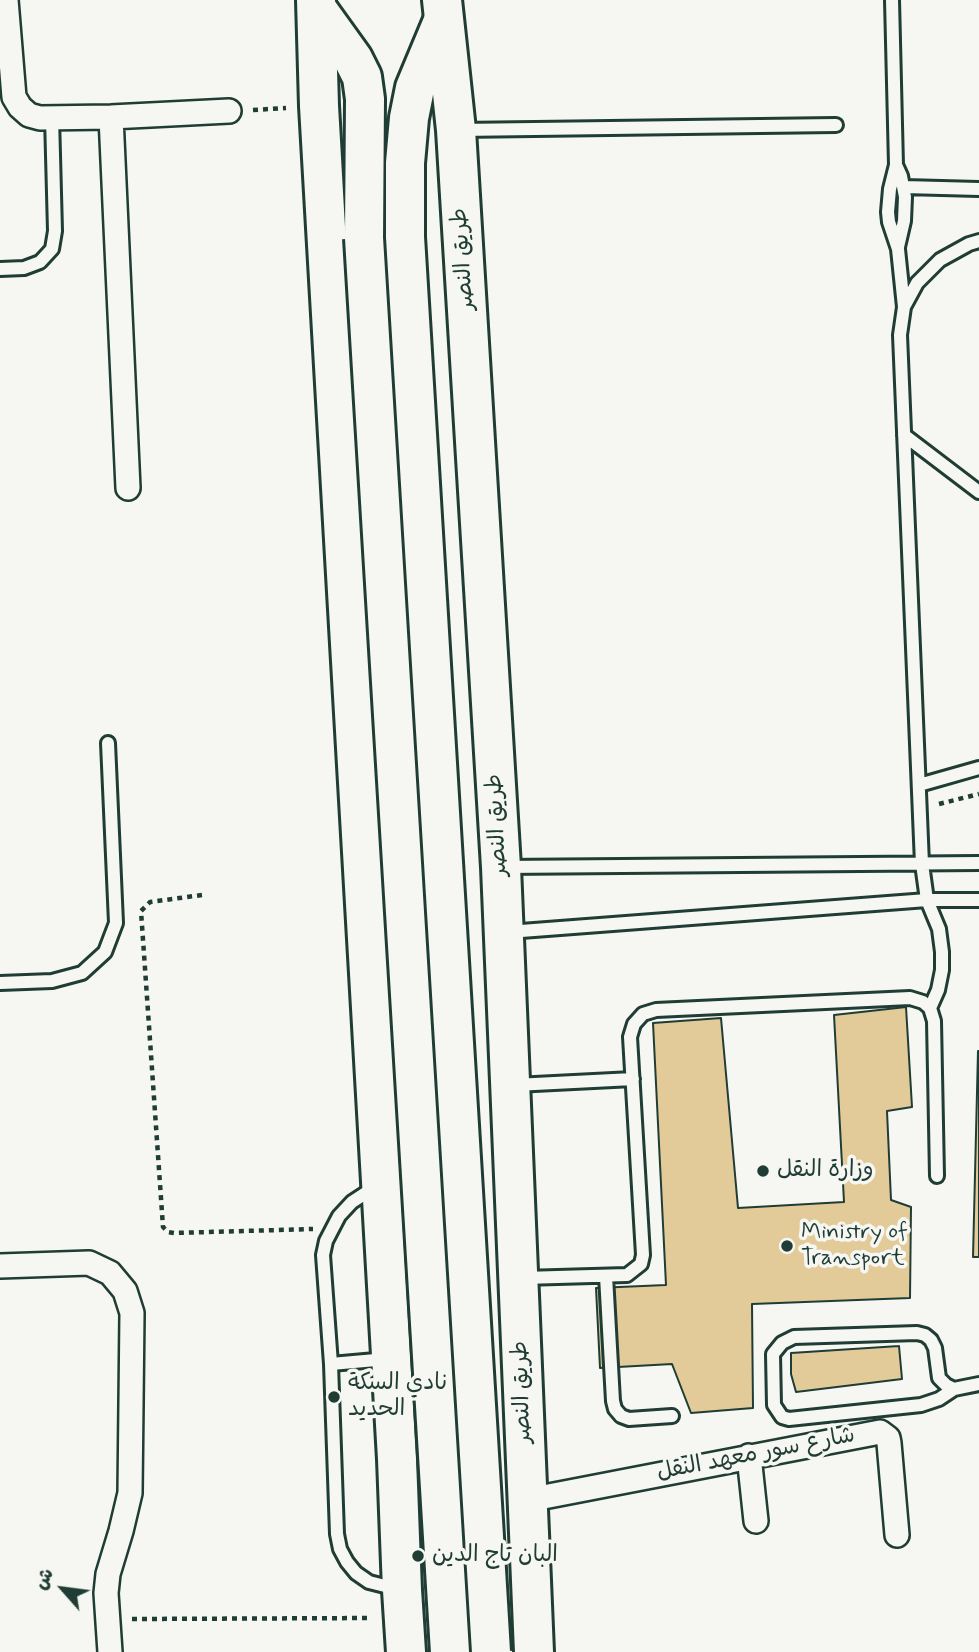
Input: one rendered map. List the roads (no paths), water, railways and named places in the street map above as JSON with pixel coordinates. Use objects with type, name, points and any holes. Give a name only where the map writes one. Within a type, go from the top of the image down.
[{"type":"highway","points":[[316,4],[319,106],[382,1184],[404,1620]]},
{"type":"highway","points":[[316,4],[353,59],[362,77],[365,99],[364,238],[450,1652]]},
{"type":"highway","points":[[443,10],[415,88],[409,118],[405,163],[405,237],[491,1652]]},
{"type":"highway","name":"طريق النصر","points":[[443,10],[456,130],[501,867],[534,1652]]},
{"type":"highway","points":[[374,1056],[384,1077],[402,1094],[424,1104],[447,1105],[470,1099],[489,1084],[503,1064],[508,1040]]},
{"type":"highway","points":[[397,1459],[408,1438],[425,1423],[446,1413],[469,1411],[491,1417],[510,1429],[525,1447]]},
{"type":"street","points":[[6,0],[14,97],[29,115],[40,118],[111,117],[229,111]]},
{"type":"street","points":[[111,117],[128,488]]},
{"type":"street","points":[[0,1266],[89,1264],[110,1273],[125,1291],[132,1313],[130,1493],[108,1574],[107,1620],[110,1652]]},
{"type":"street","name":"شارع سور معهد النقل","points":[[528,1500],[880,1432],[888,1438],[889,1443],[897,1535]]},
{"type":"street","points":[[749,1456],[756,1521]]},
{"type":"lane","points":[[892,0],[896,165],[888,212],[898,249],[904,307],[900,335],[922,864],[926,900],[939,929],[942,952],[938,990],[930,1008]]},
{"type":"lane","points":[[0,269],[24,268],[40,262],[52,249],[55,231],[52,117]]},
{"type":"lane","points":[[456,130],[836,125]]},
{"type":"lane","points":[[896,165],[904,187],[904,221],[898,249]]},
{"type":"lane","points":[[904,187],[979,189]]},
{"type":"lane","points":[[904,307],[917,284],[940,260],[979,241]]},
{"type":"lane","points":[[904,435],[979,492]]},
{"type":"lane","points":[[0,983],[52,981],[82,972],[105,952],[116,923],[107,743]]},
{"type":"lane","points":[[919,785],[979,768]]},
{"type":"lane","points":[[501,867],[979,863]]},
{"type":"lane","points":[[502,932],[926,900],[979,900]]},
{"type":"lane","points":[[518,1279],[627,1275],[641,1265],[643,1255],[630,1037],[634,1024],[643,1014],[656,1010],[910,998],[923,1002],[930,1008],[934,1021],[937,1176]]},
{"type":"lane","points":[[510,1085],[633,1080]]},
{"type":"lane","points":[[382,1184],[352,1202],[332,1228],[323,1255],[331,1364],[337,1534],[346,1562],[369,1582],[404,1620]]},
{"type":"lane","points":[[606,1276],[615,1409],[621,1416],[629,1419],[671,1416]]},
{"type":"lane","points":[[954,1389],[939,1378],[931,1340],[917,1333],[794,1337],[782,1343],[773,1354],[774,1405],[782,1417],[789,1419],[921,1405],[939,1399],[954,1389],[979,1384]]},
{"type":"lane","points":[[331,1364],[391,1359]]},
{"type":"place","name":"وزارة النقل","points":[[763,1171]]},
{"type":"place","name":"Ministry of Transport","points":[[787,1246]]},
{"type":"place","name":"نادي السكة الحديد","points":[[334,1397]]},
{"type":"place","name":"البان تاج الدين","points":[[418,1556]]}]
